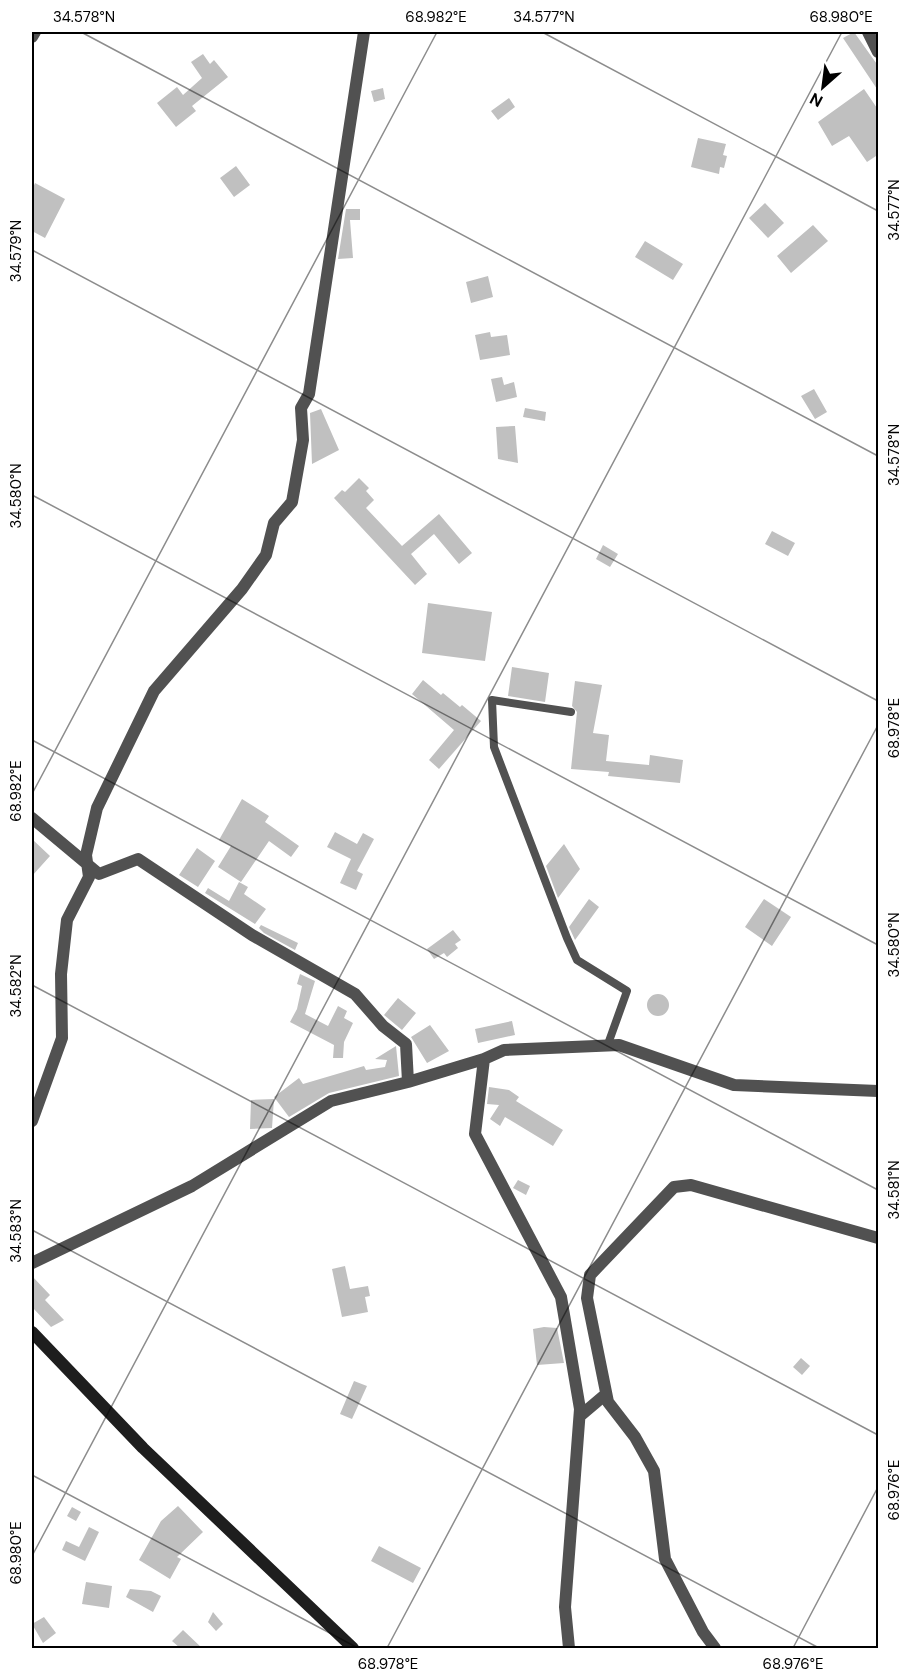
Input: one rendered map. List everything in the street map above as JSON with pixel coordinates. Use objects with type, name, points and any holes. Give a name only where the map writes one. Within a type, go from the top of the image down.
[{"type":"main road","points":[[32,1332],[143,1448],[353,1648]]},
{"type":"street","points":[[32,37],[35,32]]},
{"type":"street","points":[[32,1121],[62,1038],[61,974],[67,920],[89,877],[86,855],[97,808],[154,691],[242,589],[266,555],[274,523],[292,502],[303,440],[301,408],[309,394],[364,32]]},
{"type":"street","points":[[868,32],[879,52]]},
{"type":"street","points":[[32,818],[99,874],[138,859],[252,934],[355,994],[383,1026],[406,1044],[408,1082]]},
{"type":"street","points":[[32,1263],[192,1186],[331,1101],[408,1082],[484,1059],[504,1050],[619,1045],[734,1085],[879,1091]]},
{"type":"street","points":[[484,1059],[475,1134],[561,1297],[580,1416],[565,1607],[569,1648]]},
{"type":"street","points":[[715,1648],[703,1632],[665,1559],[654,1471],[634,1437],[608,1402],[587,1298],[590,1275],[674,1187],[692,1185],[879,1238]]},
{"type":"street","points":[[580,1416],[606,1394]]},
{"type":"lane","points":[[571,712],[492,700],[495,747],[577,960],[627,991],[608,1044]]},
{"type":"building","points":[[854,32],[879,67],[879,92],[843,38]]},
{"type":"building","points":[[203,54],[210,64],[214,60],[228,77],[192,106],[196,111],[176,127],[157,103],[177,87],[183,95],[202,78],[191,62]]},
{"type":"building","points":[[383,88],[385,99],[374,102],[371,91]]},
{"type":"building","points":[[864,89],[879,111],[879,154],[867,162],[849,136],[832,146],[818,122]]},
{"type":"building","points":[[509,98],[515,107],[498,120],[491,111]]},
{"type":"building","points":[[698,138],[726,144],[723,155],[727,156],[724,168],[720,167],[719,174],[691,167]]},
{"type":"building","points":[[236,166],[250,185],[234,197],[220,178]]},
{"type":"building","points":[[35,183],[65,199],[45,238],[32,231],[32,190]]},
{"type":"building","points":[[765,203],[784,223],[768,238],[749,218]]},
{"type":"building","points":[[346,209],[360,209],[360,220],[350,220],[353,258],[338,259]]},
{"type":"building","points":[[813,225],[828,241],[791,273],[777,256]]},
{"type":"building","points":[[645,241],[683,264],[673,280],[635,257]]},
{"type":"building","points":[[488,276],[493,297],[471,303],[466,282]]},
{"type":"building","points":[[490,332],[491,337],[507,335],[510,355],[480,360],[475,335]]},
{"type":"building","points":[[502,377],[504,385],[514,382],[517,397],[496,402],[491,379]]},
{"type":"building","points":[[814,389],[827,412],[815,419],[801,396]]},
{"type":"building","points":[[525,408],[546,412],[545,421],[523,417]]},
{"type":"building","points":[[321,409],[339,450],[312,464],[310,413]]},
{"type":"building","points":[[515,426],[518,463],[498,459],[496,427]]},
{"type":"building","points":[[359,478],[369,488],[366,491],[374,500],[366,508],[402,546],[439,514],[472,553],[459,564],[434,534],[411,554],[427,574],[415,585],[334,498],[342,490],[345,492]]},
{"type":"building","points":[[772,531],[795,543],[788,556],[765,544]]},
{"type":"building","points":[[603,545],[618,554],[610,567],[596,559]]},
{"type":"building","points":[[428,603],[492,612],[485,661],[422,653]]},
{"type":"building","points":[[512,667],[549,673],[545,702],[508,696]]},
{"type":"building","points":[[423,680],[441,695],[443,693],[460,707],[462,705],[481,721],[439,769],[429,760],[454,730],[412,694]]},
{"type":"building","points":[[575,681],[602,685],[593,733],[609,735],[606,761],[649,765],[650,755],[683,760],[680,783],[608,776],[609,772],[571,769],[577,712],[572,706]]},
{"type":"building","points":[[242,799],[269,816],[265,822],[299,846],[291,857],[269,841],[241,882],[218,867],[231,846],[219,840]]},
{"type":"building","points":[[335,832],[357,844],[363,833],[374,839],[357,871],[363,874],[356,890],[340,883],[351,859],[327,847]]},
{"type":"building","points":[[32,839],[50,856],[32,876]]},
{"type":"building","points":[[564,844],[580,869],[558,898],[546,866]]},
{"type":"building","points":[[197,848],[215,861],[198,887],[179,875]]},
{"type":"building","points":[[239,882],[248,887],[244,894],[266,909],[255,924],[205,893],[208,888],[229,901]]},
{"type":"building","points":[[589,899],[599,907],[575,940],[569,927]]},
{"type":"building","points":[[764,899],[791,917],[772,946],[745,927]]},
{"type":"building","points":[[261,925],[298,943],[295,950],[264,933],[259,928]]},
{"type":"building","points":[[453,930],[461,940],[455,944],[458,948],[447,957],[444,953],[434,959],[427,949]]},
{"type":"building","points":[[300,974],[315,981],[305,1014],[328,1026],[338,1006],[347,1011],[344,1018],[353,1023],[344,1042],[343,1058],[333,1058],[334,1045],[290,1022],[297,1009],[302,986],[297,984]]},
{"type":"building","points":[[658,994],[668,1001],[669,1005],[662,1015],[658,1016],[648,1009],[647,1005],[654,995]]},
{"type":"building","points":[[398,998],[416,1013],[402,1030],[384,1015]]},
{"type":"building","points":[[512,1021],[515,1035],[478,1043],[475,1029]]},
{"type":"building","points":[[430,1025],[449,1051],[427,1063],[411,1037]]},
{"type":"building","points":[[396,1046],[399,1076],[329,1093],[289,1117],[274,1097],[299,1078],[303,1084],[364,1066],[366,1070],[385,1067],[387,1060],[375,1059]]},
{"type":"building","points":[[489,1087],[509,1090],[519,1097],[516,1101],[563,1130],[553,1146],[505,1117],[500,1126],[490,1119],[499,1105],[487,1104]]},
{"type":"building","points":[[274,1099],[272,1128],[250,1129],[251,1100]]},
{"type":"building","points":[[518,1180],[530,1186],[526,1195],[513,1188]]},
{"type":"building","points":[[345,1266],[350,1289],[368,1286],[370,1296],[365,1297],[368,1312],[342,1317],[332,1269]]},
{"type":"building","points":[[32,1276],[50,1295],[45,1300],[64,1320],[51,1327],[32,1307]]},
{"type":"building","points":[[557,1328],[564,1363],[537,1365],[533,1329]]},
{"type":"building","points":[[801,1358],[810,1366],[802,1375],[793,1367]]},
{"type":"building","points":[[354,1381],[367,1386],[352,1419],[340,1414]]},
{"type":"building","points":[[178,1506],[203,1532],[177,1557],[181,1559],[170,1579],[139,1560],[161,1521]]},
{"type":"building","points":[[72,1507],[81,1512],[76,1521],[67,1516]]},
{"type":"building","points":[[89,1527],[99,1532],[85,1561],[62,1550],[66,1541],[79,1547]]},
{"type":"building","points":[[379,1546],[421,1568],[413,1583],[371,1561]]},
{"type":"building","points":[[86,1582],[112,1586],[109,1608],[82,1604]]},
{"type":"building","points":[[130,1589],[151,1591],[161,1596],[153,1612],[126,1597]]},
{"type":"building","points":[[213,1612],[223,1624],[216,1631],[208,1622]]},
{"type":"building","points":[[44,1617],[56,1633],[43,1643],[32,1624]]},
{"type":"building","points":[[183,1630],[202,1648],[180,1648],[172,1641]]}]
